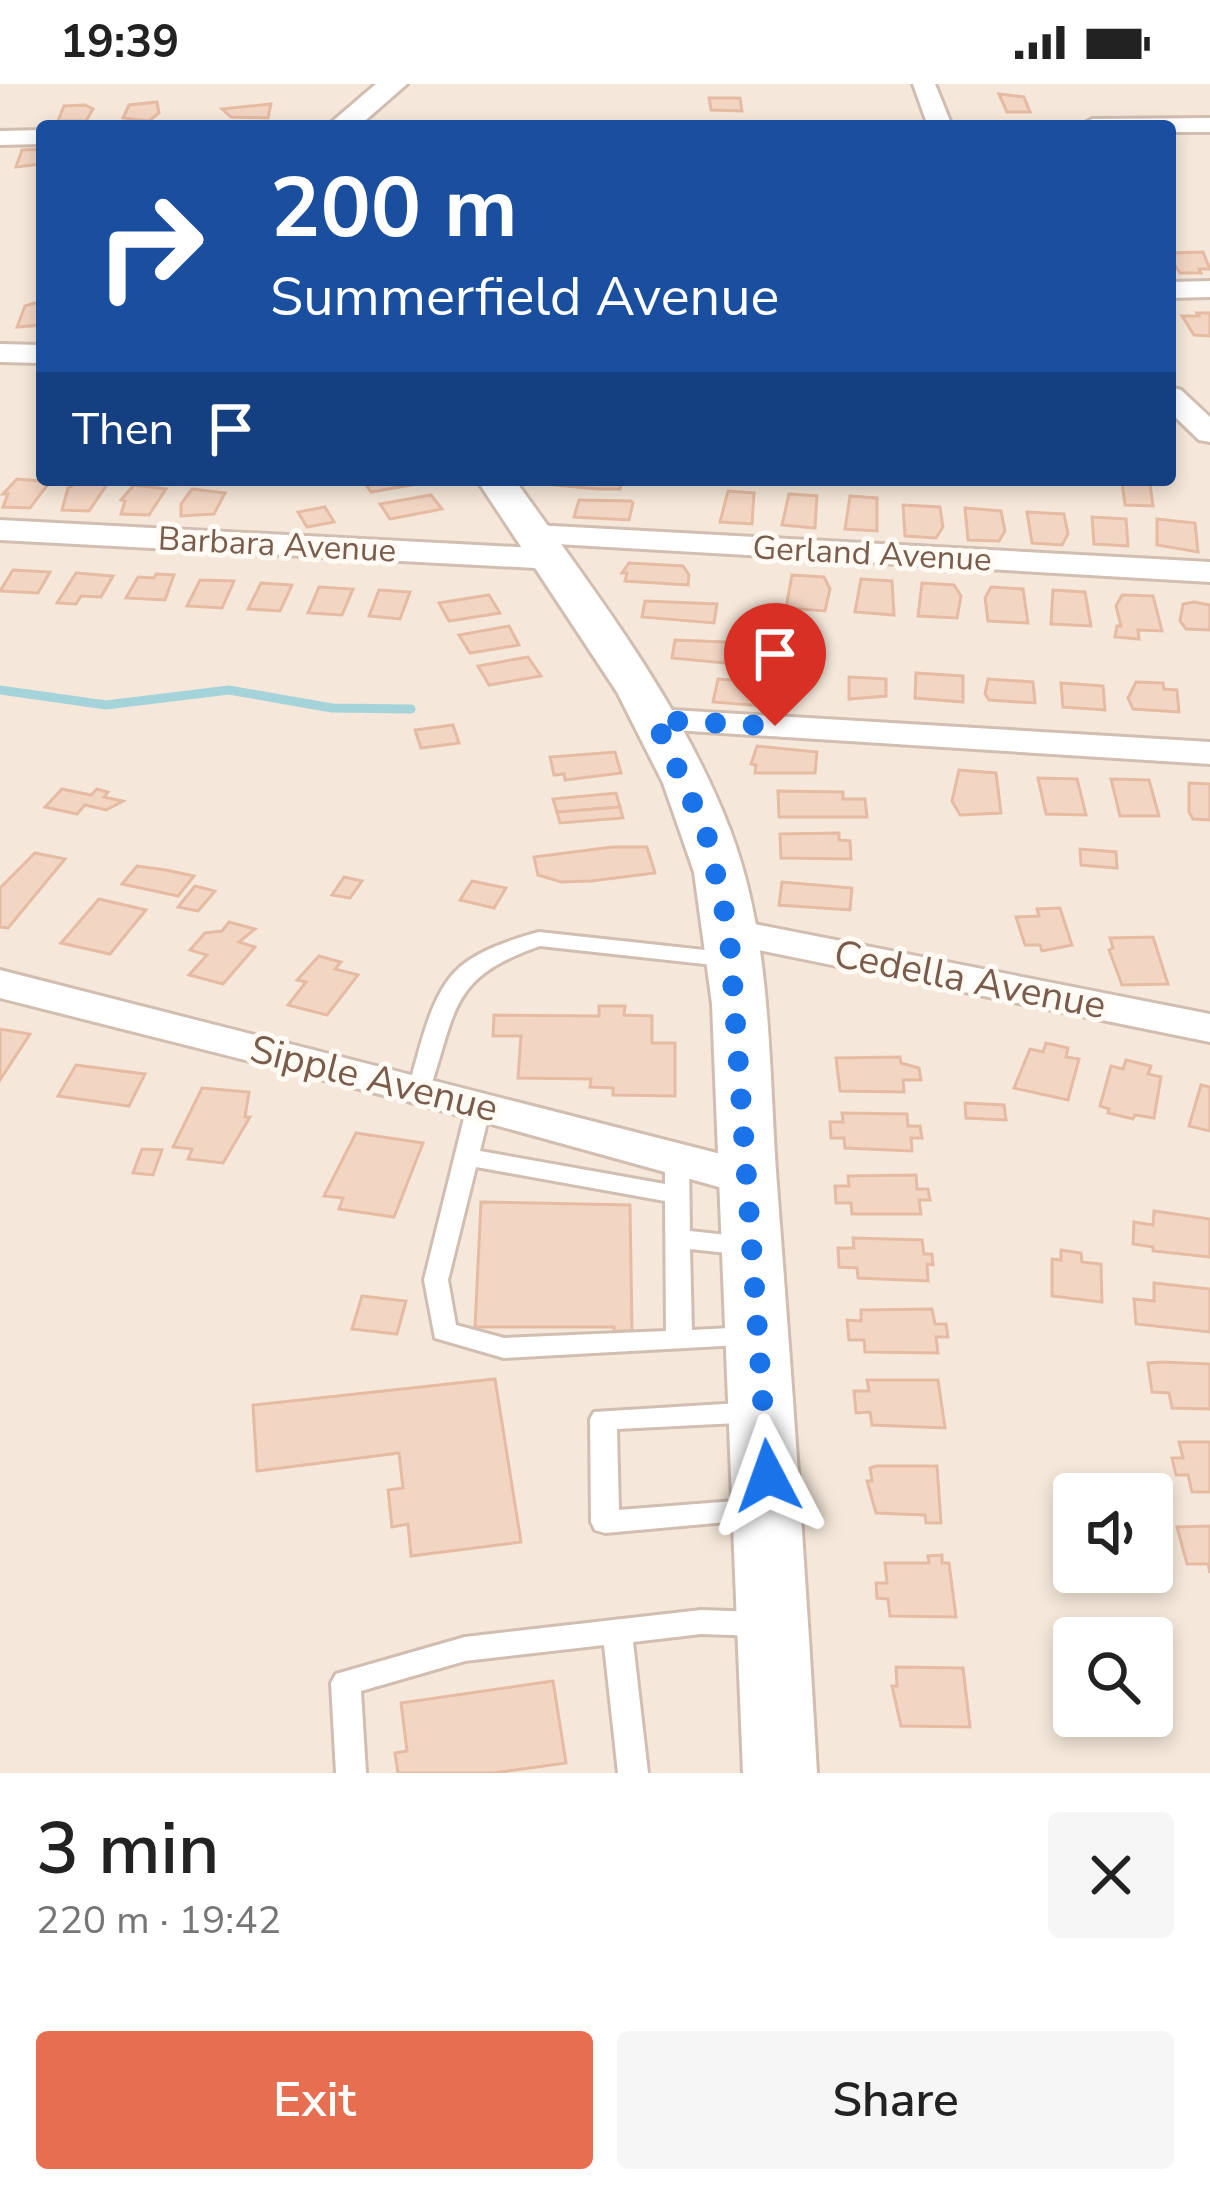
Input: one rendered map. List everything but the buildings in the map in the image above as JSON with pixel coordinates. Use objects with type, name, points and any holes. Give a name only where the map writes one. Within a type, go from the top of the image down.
[{"type":"street","points":[[348,120],[393,84]]},
{"type":"street","points":[[924,84],[938,120]]},
{"type":"street","points":[[1176,125],[1210,125]]},
{"type":"street","points":[[0,138],[36,137]]},
{"type":"street","points":[[1176,290],[1210,289]]},
{"type":"street","points":[[0,352],[36,354]]},
{"type":"street","points":[[1176,403],[1198,427]]},
{"type":"street","points":[[500,486],[655,720],[706,832],[730,946],[770,1510],[780,1773]]},
{"type":"street","name":"Barbara Avenue","points":[[0,530],[544,547]]},
{"type":"street","name":"Gerland Avenue","points":[[544,547],[1210,572]]},
{"type":"street","points":[[655,720],[1210,753]]},
{"type":"street","name":"Cedella Avenue","points":[[730,946],[1210,1028]]},
{"type":"street","name":"Sipple Avenue","points":[[0,984],[479,1106],[579,1155],[677,1177],[748,1178]]},
{"type":"lane","points":[[419,1089],[449,998],[466,972],[507,950],[539,939],[730,946]]},
{"type":"lane","points":[[479,1106],[436,1280],[444,1331],[504,1348],[759,1336]]},
{"type":"lane","points":[[467,1156],[579,1155]]},
{"type":"lane","points":[[677,1177],[679,1340]]},
{"type":"lane","points":[[678,1239],[752,1246]]},
{"type":"lane","points":[[764,1411],[603,1419],[605,1522],[770,1510]]},
{"type":"lane","points":[[351,1773],[346,1683],[465,1649],[701,1622],[774,1624]]},
{"type":"lane","points":[[617,1631],[633,1773]]},
{"type":"shaded area","points":[[0,84],[1210,84],[1210,1773],[0,1773]]},
{"type":"waterway","points":[[0,690],[106,705],[229,690],[332,708],[411,709]]},
{"type":"route","points":[[768,1476],[740,1035],[729,932],[706,832],[655,720],[775,726]]}]
